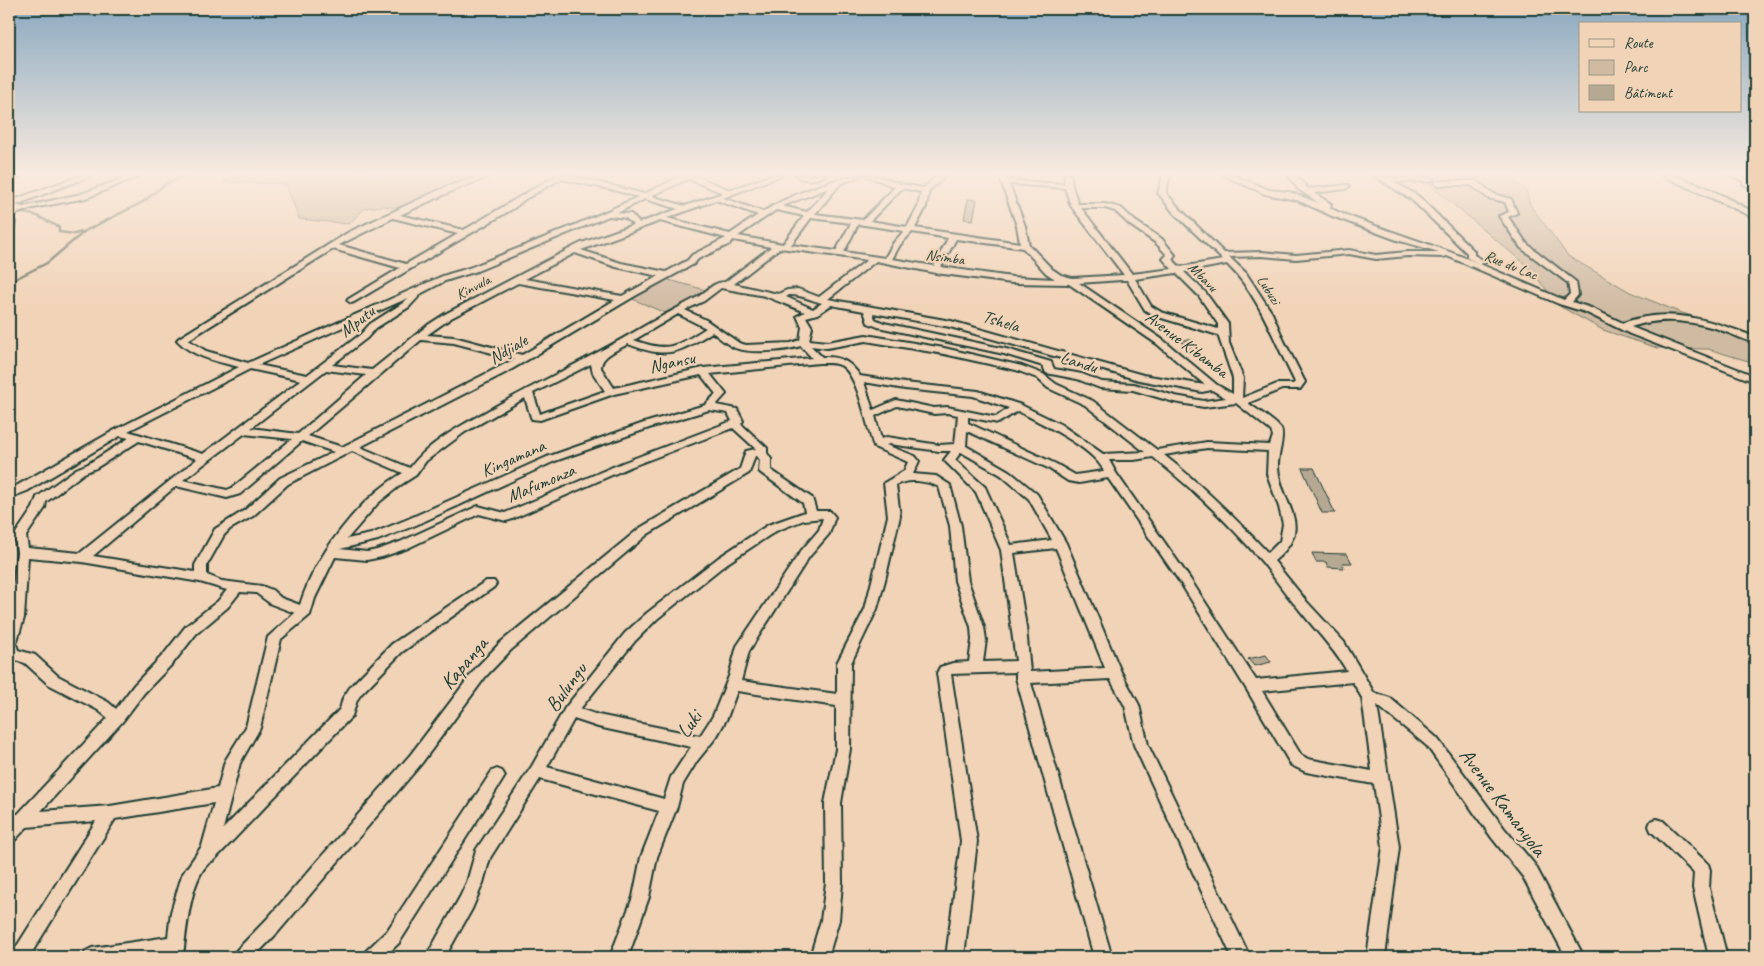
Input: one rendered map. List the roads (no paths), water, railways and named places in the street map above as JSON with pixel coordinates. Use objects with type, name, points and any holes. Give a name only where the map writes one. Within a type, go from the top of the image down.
[{"type":"street","points":[[309,378],[248,366],[199,352],[186,346],[182,340],[332,246],[381,220]]},
{"type":"street","points":[[412,220],[466,233]]},
{"type":"street","points":[[351,300],[488,220]]},
{"type":"street","name":"Mputu","points":[[82,558],[174,482],[324,367],[377,323],[406,305],[419,291],[451,276],[474,269],[593,220]]},
{"type":"street","points":[[633,220],[638,225]]},
{"type":"street","name":"Kinvula","points":[[174,482],[229,494],[236,491],[263,470],[374,373],[442,319],[574,250],[653,220]]},
{"type":"street","name":"Nsimba","points":[[666,220],[730,238],[1012,280],[1069,280],[1178,271],[1227,258],[1262,254],[1296,257],[1349,252],[1376,256],[1407,254],[1454,255]]},
{"type":"street","name":"Ndjiale","points":[[201,578],[201,565],[212,543],[226,526],[249,512],[275,491],[284,481],[524,359],[624,299],[691,262],[695,257],[723,244],[756,220]]},
{"type":"street","points":[[727,285],[782,246],[805,220]]},
{"type":"street","points":[[847,220],[1025,246],[1019,220]]},
{"type":"street","points":[[887,261],[896,244],[910,229],[915,220]]},
{"type":"street","points":[[1086,220],[1129,276],[1145,304],[1152,312],[1222,333]]},
{"type":"street","name":"Mbavu","points":[[1130,220],[1158,239],[1170,254],[1167,259],[1212,305],[1223,324],[1222,333],[1238,376],[1240,387],[1239,401]]},
{"type":"street","name":"Lubuzi","points":[[1186,220],[1243,275],[1268,313],[1279,341],[1300,382],[1296,387],[1281,386],[1239,401]]},
{"type":"street","name":"Rue du Lac","points":[[1351,220],[1454,255],[1566,303],[1593,312],[1626,329],[1755,379]]},
{"type":"street","points":[[1438,220],[1471,253],[1470,256],[1484,262],[1492,268],[1491,270]]},
{"type":"street","points":[[1507,220],[1520,240],[1572,282],[1574,295],[1566,303]]},
{"type":"street","points":[[9,221],[11,222],[9,231]]},
{"type":"street","points":[[839,254],[861,222]]},
{"type":"street","points":[[936,270],[953,236]]},
{"type":"street","points":[[332,246],[407,267]]},
{"type":"street","name":"Avenue Kibamba","points":[[1025,246],[1049,271],[1058,277],[1069,280],[1160,342],[1213,387],[1239,401],[1276,430],[1278,436],[1274,448],[1273,475],[1286,516],[1288,536],[1285,543],[1267,560]]},
{"type":"street","points":[[574,250],[619,265],[666,275]]},
{"type":"street","points":[[819,360],[804,344],[807,327],[801,316],[815,312],[825,301],[874,259]]},
{"type":"street","points":[[516,280],[624,299]]},
{"type":"street","points":[[92,957],[175,951],[180,912],[190,874],[209,850],[233,761],[253,728],[275,637],[305,612],[309,598],[333,549],[374,500],[398,481],[412,473],[422,459],[451,436],[678,310],[701,300],[719,285],[760,291],[815,312]]},
{"type":"street","points":[[9,494],[23,488],[153,413],[248,366],[375,308],[419,291]]},
{"type":"street","name":"Tshela","points":[[779,297],[794,292],[868,310],[951,324],[1142,378],[1202,389],[1213,387]]},
{"type":"street","points":[[375,308],[377,323]]},
{"type":"street","points":[[678,310],[712,328],[736,345],[746,348],[792,346],[804,342],[827,345],[857,339],[877,340],[1007,364],[1040,376],[1052,386],[1085,401],[1189,480],[1216,505],[1267,560],[1302,605],[1339,646],[1369,697],[1391,847],[1376,957]]},
{"type":"street","name":"Landu","points":[[868,310],[871,321],[881,325],[1006,352],[1048,364],[1049,371],[1079,376],[1100,385],[1134,387],[1174,399],[1204,404],[1239,401]]},
{"type":"street","points":[[1626,329],[1626,325],[1649,318],[1673,317],[1717,326],[1755,340]]},
{"type":"street","points":[[626,340],[652,350],[672,352],[712,328]]},
{"type":"street","points":[[420,337],[454,340],[524,359]]},
{"type":"street","points":[[609,350],[594,365],[611,392]]},
{"type":"street","name":"Ngansu","points":[[528,392],[536,417],[549,415],[611,392],[703,371],[819,360],[839,361],[850,368],[857,378]]},
{"type":"street","points":[[324,367],[374,373]]},
{"type":"street","points":[[703,371],[721,394],[709,407]]},
{"type":"street","points":[[819,957],[830,920],[834,884],[832,803],[843,749],[843,668],[845,658],[871,610],[894,516],[890,483],[911,471],[913,460],[884,450],[878,445],[857,378],[905,386],[974,393],[1017,407],[1056,426],[1101,457],[1108,465],[1110,474],[1186,582],[1296,760],[1306,765],[1382,780]]},
{"type":"street","points":[[870,415],[896,403],[934,410],[947,410],[1072,478],[1079,479],[1110,474]]},
{"type":"street","points":[[709,407],[733,411],[734,417],[738,421],[735,424],[761,446],[761,452],[766,459],[765,471],[808,502],[811,515]]},
{"type":"street","name":"Kingamana","points":[[333,549],[374,537],[412,522],[551,459],[648,424],[709,407]]},
{"type":"street","points":[[963,419],[998,420],[1017,407]]},
{"type":"street","points":[[963,419],[960,447],[949,458],[949,462],[981,490],[1007,550],[1018,618],[1023,672],[1103,957]]},
{"type":"street","name":"Mafumonza","points":[[333,549],[367,556],[378,554],[404,545],[478,510],[506,517],[641,459],[735,424]]},
{"type":"street","points":[[241,430],[300,438],[347,449],[412,473]]},
{"type":"street","points":[[118,432],[205,458]]},
{"type":"street","points":[[117,718],[103,706],[53,680],[30,659],[12,654],[9,644],[17,618],[23,552],[20,536],[39,508],[41,500],[80,471],[92,466],[138,438]]},
{"type":"street","points":[[878,445],[887,440],[939,448],[960,447],[1005,472],[1031,494],[1060,543],[1114,673],[1134,710],[1137,731],[1148,760],[1241,957]]},
{"type":"street","points":[[1101,457],[1126,458],[1207,446],[1274,448]]},
{"type":"street","name":"Kapanga","points":[[242,957],[273,925],[416,759],[481,672],[506,646],[644,531],[745,471],[750,453],[761,452]]},
{"type":"street","points":[[903,476],[932,480],[944,485],[953,510],[958,542],[959,569],[979,629],[981,644],[974,668]]},
{"type":"street","name":"Luki","points":[[619,957],[641,897],[649,857],[669,807],[676,782],[720,718],[746,642],[805,554],[825,531],[828,515],[811,515]]},
{"type":"street","name":"Bulungu","points":[[435,957],[466,903],[475,883],[482,855],[537,771],[570,712],[630,637],[652,616],[722,561],[772,528],[811,515]]},
{"type":"street","points":[[1007,550],[1060,543]]},
{"type":"street","points":[[23,552],[82,558],[201,578],[221,585],[263,591],[276,601],[305,612]]},
{"type":"street","points":[[190,874],[347,712],[352,696],[377,667],[416,634],[490,584]]},
{"type":"street","points":[[9,835],[16,822],[117,718],[139,688],[169,658],[191,630],[223,604],[237,586]]},
{"type":"street","points":[[955,957],[969,841],[945,671],[953,668],[974,668],[1023,672],[1114,673]]},
{"type":"street","points":[[1252,686],[1356,676]]},
{"type":"street","points":[[733,684],[844,701]]},
{"type":"street","name":"Avenue Kamanyola","points":[[1369,697],[1385,702],[1432,742],[1498,833],[1529,872],[1575,957]]},
{"type":"street","points":[[570,712],[598,721],[703,743]]},
{"type":"street","points":[[537,771],[669,807]]},
{"type":"street","points":[[372,957],[393,937],[497,776]]},
{"type":"street","points":[[16,822],[110,813],[225,794]]},
{"type":"street","points":[[20,957],[110,813]]},
{"type":"street","points":[[1657,826],[1702,870],[1701,888],[1718,957]]},
{"type":"waterway","points":[[45,220],[59,227],[59,232],[74,234],[82,232]]},
{"type":"waterway","points":[[9,282],[47,263],[85,231],[107,220]]}]
